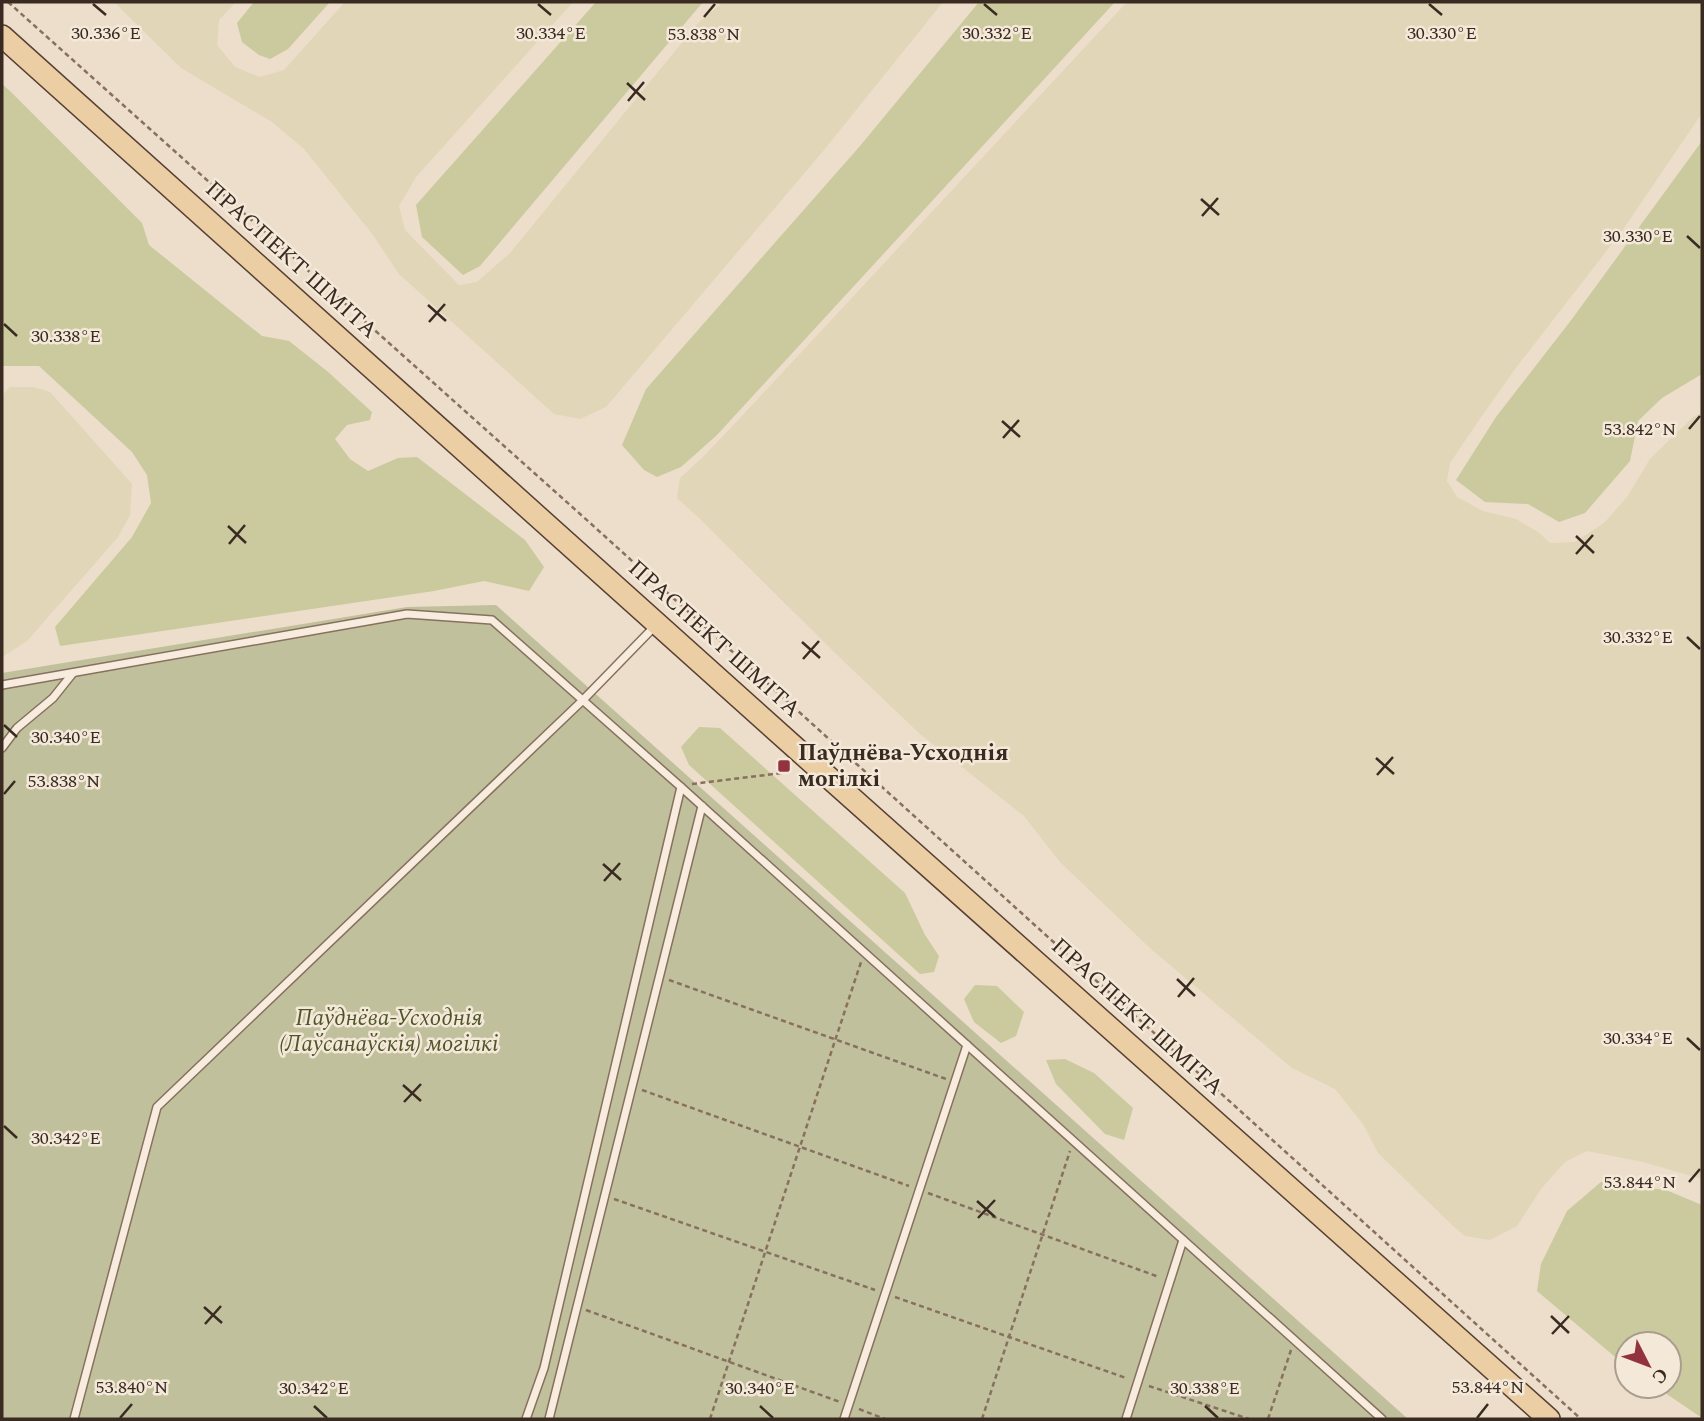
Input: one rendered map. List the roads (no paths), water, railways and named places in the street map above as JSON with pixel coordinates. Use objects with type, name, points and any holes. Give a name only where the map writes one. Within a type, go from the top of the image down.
[{"type":"main road","name":"ПРАСПЕКТ ШМІТА","points":[[2,36],[1549,1419]]},
{"type":"lane","points":[[2,685],[407,614],[492,620],[1382,1419]]},
{"type":"lane","points":[[74,1419],[157,1107],[583,700],[658,623]]},
{"type":"lane","points":[[2,748],[17,728],[53,698],[73,673]]},
{"type":"lane","points":[[526,1419],[548,1354],[681,787]]},
{"type":"lane","points":[[549,1419],[702,806]]},
{"type":"lane","points":[[844,1419],[967,1045]]},
{"type":"lane","points":[[1126,1419],[1183,1240]]},
{"type":"place","name":"Паўднёва-Усходнія могілкі","points":[[784,766]]},
{"type":"park label","name":"Паўднёва-Усходнія (Лаўсанаўскія) могілкі","points":[[389,1031]]}]
